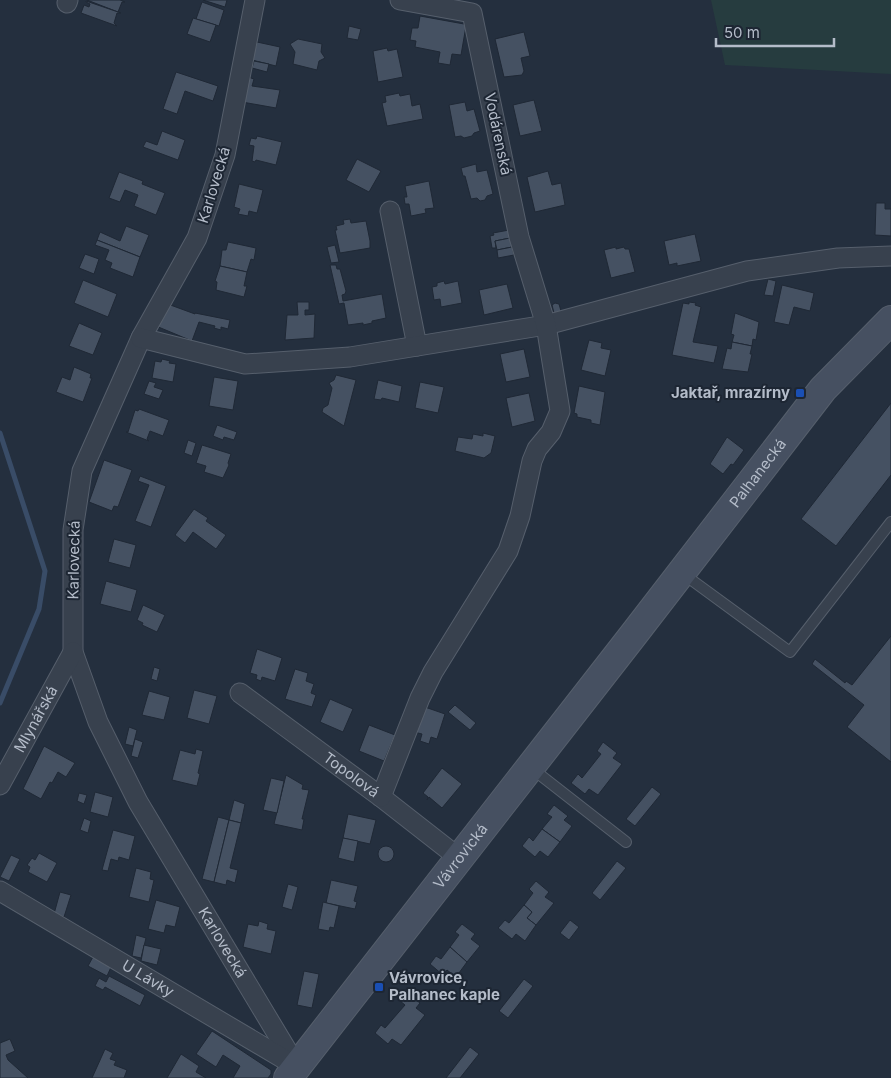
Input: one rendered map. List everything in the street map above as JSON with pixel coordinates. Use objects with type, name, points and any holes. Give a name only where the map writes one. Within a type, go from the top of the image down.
[{"type":"street","name":"Karlovecká","points":[[255,0],[225,155],[197,238],[141,338],[82,471],[73,530],[73,652],[98,722],[138,802],[292,1072]]},
{"type":"street","name":"Vodárenská","points":[[381,797],[420,698],[433,672],[508,551],[520,516],[537,449],[551,432],[560,411],[546,325],[519,236],[472,13],[400,0]]},
{"type":"street","points":[[390,211],[417,346]]},
{"type":"street","points":[[141,338],[245,364],[350,357],[546,325],[747,271],[838,258],[891,256]]},
{"type":"street","name":"Palhanecká","points":[[634,634],[823,389],[891,320]]},
{"type":"street","name":"Vávrovická","points":[[292,1072],[634,634]]},
{"type":"street","name":"Mlynářská","points":[[0,785],[73,652]]},
{"type":"street","name":"Topolová","points":[[240,693],[381,797],[459,858]]},
{"type":"street","name":"U Lávky","points":[[0,891],[292,1072]]},
{"type":"lane","points":[[681,572],[790,652],[891,522]]},
{"type":"lane","points":[[530,767],[626,842]]},
{"type":"green space","points":[[711,0],[891,0],[891,74],[725,65]]},
{"type":"building","points":[[87,0],[120,0],[125,2],[122,2],[118,12]]},
{"type":"building","points":[[203,0],[227,0],[225,7]]},
{"type":"building","points":[[86,1],[121,13],[117,13],[114,23],[117,26],[81,13],[84,5],[89,7],[90,4]]},
{"type":"building","points":[[202,2],[224,10],[219,26],[196,19]]},
{"type":"building","points":[[420,16],[464,24],[466,26],[461,55],[452,54],[450,65],[438,63],[440,52],[415,47],[416,41],[410,40],[412,28],[418,28]]},
{"type":"building","points":[[193,18],[216,25],[210,42],[187,34]]},
{"type":"building","points":[[349,26],[361,29],[358,40],[347,38]]},
{"type":"building","points":[[524,32],[530,56],[521,58],[524,71],[522,75],[504,77],[495,39]]},
{"type":"building","points":[[298,39],[322,44],[321,52],[325,58],[319,61],[317,70],[293,64],[295,52],[290,44]]},
{"type":"building","points":[[257,42],[280,47],[276,66],[252,60]]},
{"type":"building","points":[[387,48],[388,51],[397,49],[403,77],[378,82],[373,51]]},
{"type":"building","points":[[254,61],[269,64],[267,72],[252,68]]},
{"type":"building","points":[[176,72],[218,86],[213,101],[185,91],[177,114],[163,109]]},
{"type":"building","points":[[248,77],[254,79],[252,86],[280,90],[276,108],[242,102]]},
{"type":"building","points":[[399,93],[400,96],[410,94],[412,106],[420,104],[423,119],[387,126],[382,103],[386,102],[385,96]]},
{"type":"building","points":[[534,100],[542,131],[520,136],[513,105]]},
{"type":"building","points":[[465,102],[467,111],[474,109],[480,131],[464,138],[461,136],[455,137],[449,105]]},
{"type":"building","points":[[162,131],[185,140],[178,160],[143,147],[146,141],[157,145]]},
{"type":"building","points":[[257,136],[282,142],[276,165],[256,160],[255,162],[252,161],[254,146],[249,145],[251,138],[256,139]]},
{"type":"building","points":[[357,159],[381,171],[369,192],[346,180]]},
{"type":"building","points":[[476,164],[477,172],[487,170],[493,194],[480,201],[477,198],[471,199],[461,168]]},
{"type":"building","points":[[548,171],[552,185],[561,183],[565,205],[535,212],[527,177]]},
{"type":"building","points":[[119,172],[143,181],[142,184],[165,193],[156,215],[134,206],[138,195],[125,190],[120,202],[109,198]]},
{"type":"building","points":[[429,181],[434,208],[425,209],[426,213],[411,216],[409,204],[405,204],[404,197],[407,197],[405,186]]},
{"type":"building","points":[[239,184],[263,190],[257,213],[249,211],[248,216],[238,214],[240,209],[234,207]]},
{"type":"building","points":[[876,203],[885,203],[885,209],[891,209],[891,236],[875,235]]},
{"type":"building","points":[[350,219],[351,223],[366,221],[370,248],[340,253],[335,230],[337,230],[336,226],[344,224],[343,220]]},
{"type":"building","points":[[126,226],[149,235],[140,257],[97,240],[100,232],[120,241]]},
{"type":"building","points":[[509,230],[510,238],[495,241],[496,248],[492,248],[490,236],[494,235],[493,233]]},
{"type":"building","points":[[695,234],[701,261],[677,266],[677,263],[669,265],[664,241]]},
{"type":"building","points":[[510,238],[512,247],[497,250],[495,241]]},
{"type":"building","points":[[97,240],[140,257],[133,277],[110,268],[112,263],[105,260],[109,250],[95,245]]},
{"type":"building","points":[[228,242],[256,248],[254,260],[251,259],[247,272],[220,266],[222,250],[226,250]]},
{"type":"building","points":[[335,245],[339,262],[331,263],[327,247]]},
{"type":"building","points":[[512,247],[514,255],[498,258],[497,250]]},
{"type":"building","points":[[616,247],[616,249],[624,247],[629,249],[635,272],[611,278],[604,250]]},
{"type":"building","points":[[85,254],[99,259],[94,274],[79,268]]},
{"type":"building","points":[[330,265],[336,265],[337,269],[340,269],[346,291],[342,295],[343,301],[382,294],[386,318],[363,325],[363,323],[348,325],[344,303],[339,304]]},
{"type":"building","points":[[220,266],[247,272],[244,286],[247,286],[244,297],[216,290],[217,282],[215,281]]},
{"type":"building","points":[[768,279],[776,281],[773,296],[764,295]]},
{"type":"building","points":[[83,280],[117,294],[108,317],[74,303]]},
{"type":"building","points":[[444,281],[445,284],[458,281],[462,303],[441,307],[440,299],[434,300],[432,287]]},
{"type":"building","points":[[507,284],[513,308],[484,315],[479,290]]},
{"type":"building","points":[[782,285],[814,293],[810,311],[794,307],[789,325],[774,322]]},
{"type":"building","points":[[297,302],[309,302],[309,310],[305,310],[305,315],[315,314],[314,338],[285,340],[287,315],[298,315]]},
{"type":"building","points":[[689,302],[696,303],[695,305],[701,307],[693,342],[718,346],[714,363],[672,355],[683,303],[689,304]]},
{"type":"building","points":[[165,303],[195,314],[230,320],[228,329],[221,327],[221,330],[214,328],[215,326],[199,322],[192,341],[156,326]]},
{"type":"building","points":[[555,303],[559,304],[561,311],[554,313],[552,305]]},
{"type":"building","points":[[735,313],[759,322],[756,340],[753,339],[752,346],[732,342],[734,335],[731,334]]},
{"type":"building","points":[[79,323],[102,333],[93,355],[69,346]]},
{"type":"building","points":[[589,340],[602,343],[601,348],[611,350],[605,376],[581,370]]},
{"type":"building","points":[[732,342],[752,346],[748,372],[722,369],[727,348],[731,349]]},
{"type":"building","points":[[524,349],[530,377],[506,382],[500,354]]},
{"type":"building","points":[[162,359],[176,364],[173,382],[152,378],[155,361],[161,362]]},
{"type":"building","points":[[74,367],[91,374],[90,378],[92,378],[83,402],[56,392],[62,377],[70,380]]},
{"type":"building","points":[[336,375],[356,380],[344,426],[322,412],[323,408],[328,405],[332,388],[329,383],[334,380]]},
{"type":"building","points":[[214,377],[238,381],[233,410],[209,406]]},
{"type":"building","points":[[378,380],[402,386],[399,402],[382,398],[381,400],[374,399]]},
{"type":"building","points":[[149,381],[156,383],[154,387],[163,390],[159,399],[144,394]]},
{"type":"building","points":[[420,382],[444,387],[438,413],[415,408]]},
{"type":"building","points":[[579,386],[605,392],[600,425],[591,423],[591,420],[577,417],[577,414],[574,413]]},
{"type":"building","points":[[529,393],[535,421],[512,427],[506,398]]},
{"type":"building","points":[[891,403],[891,475],[836,546],[801,519]]},
{"type":"building","points":[[139,409],[169,420],[163,436],[150,431],[147,439],[149,441],[126,432],[128,432],[135,410],[138,411]]},
{"type":"building","points":[[217,425],[237,432],[234,440],[224,437],[223,440],[213,436]]},
{"type":"building","points":[[483,433],[495,436],[491,453],[484,458],[455,451],[458,437],[472,439],[473,434],[483,436]]},
{"type":"building","points":[[727,437],[744,450],[733,465],[731,464],[723,474],[710,464]]},
{"type":"building","points":[[188,440],[196,443],[192,456],[184,453]]},
{"type":"building","points":[[202,445],[231,454],[229,465],[223,478],[204,472],[206,466],[196,463]]},
{"type":"building","points":[[104,460],[132,470],[118,507],[114,506],[112,511],[89,502]]},
{"type":"building","points":[[140,476],[166,486],[151,527],[135,521],[149,485],[138,481]]},
{"type":"building","points":[[194,509],[208,518],[206,521],[226,535],[216,549],[193,532],[185,543],[175,535]]},
{"type":"building","points":[[114,539],[136,545],[130,568],[108,562]]},
{"type":"building","points":[[106,581],[137,590],[131,612],[100,604]]},
{"type":"building","points":[[143,605],[165,615],[157,632],[142,625],[143,623],[137,620]]},
{"type":"building","points":[[891,636],[891,762],[847,727],[864,705],[812,664],[815,659],[845,683],[846,681],[852,685]]},
{"type":"building","points":[[257,649],[282,658],[275,681],[262,677],[261,681],[256,679],[257,675],[250,673]]},
{"type":"building","points":[[154,667],[160,669],[157,681],[151,679]]},
{"type":"building","points":[[295,669],[308,673],[306,681],[314,684],[311,693],[316,695],[312,707],[285,699]]},
{"type":"building","points":[[194,690],[217,696],[209,724],[187,718]]},
{"type":"building","points":[[149,691],[170,697],[164,720],[142,715]]},
{"type":"building","points":[[330,699],[353,709],[343,732],[320,722]]},
{"type":"building","points":[[455,705],[476,723],[470,730],[448,712]]},
{"type":"building","points":[[422,706],[445,714],[437,739],[431,737],[429,744],[420,741],[422,734],[414,732]]},
{"type":"building","points":[[369,725],[395,735],[384,761],[359,751]]},
{"type":"building","points":[[129,727],[137,730],[133,746],[125,744]]},
{"type":"building","points":[[135,739],[143,742],[138,758],[131,756]]},
{"type":"building","points":[[603,742],[617,753],[613,758],[622,764],[598,795],[589,789],[585,794],[571,783],[578,774],[582,778],[601,754],[597,751]]},
{"type":"building","points":[[44,746],[75,763],[66,777],[58,772],[41,799],[23,789]]},
{"type":"building","points":[[196,749],[203,751],[197,786],[172,780],[180,750],[195,754]]},
{"type":"building","points":[[442,768],[462,784],[442,808],[429,797],[427,800],[428,797],[423,793]]},
{"type":"building","points":[[286,775],[303,785],[302,789],[309,790],[302,819],[304,819],[302,830],[274,824]]},
{"type":"building","points":[[271,778],[284,781],[277,813],[263,810]]},
{"type":"building","points":[[652,787],[661,794],[635,826],[626,819]]},
{"type":"building","points":[[95,792],[113,797],[108,817],[90,812]]},
{"type":"building","points":[[79,793],[87,795],[84,804],[77,801]]},
{"type":"building","points":[[234,800],[245,804],[241,823],[229,820]]},
{"type":"building","points":[[554,805],[568,816],[564,820],[572,826],[560,842],[542,829],[552,817],[547,814]]},
{"type":"building","points":[[348,814],[376,820],[370,844],[343,838]]},
{"type":"building","points":[[218,817],[229,820],[214,882],[202,879]]},
{"type":"building","points":[[84,818],[91,821],[88,833],[80,830]]},
{"type":"building","points":[[229,820],[241,823],[230,868],[238,870],[235,883],[227,880],[226,885],[214,882]]},
{"type":"building","points":[[542,829],[560,842],[548,857],[540,851],[535,857],[522,846],[529,837],[533,841]]},
{"type":"building","points":[[113,830],[135,836],[129,860],[119,857],[118,861],[111,859],[108,871],[102,870]]},
{"type":"building","points":[[343,838],[358,841],[354,862],[338,858]]},
{"type":"building","points":[[386,846],[394,854],[386,862],[378,854]]},
{"type":"building","points":[[39,853],[57,863],[47,882],[28,872],[30,867],[27,865],[32,858],[35,860]]},
{"type":"building","points":[[11,855],[20,859],[9,881],[0,877]]},
{"type":"building","points":[[617,861],[626,868],[600,900],[592,893]]},
{"type":"building","points":[[136,868],[151,872],[150,879],[154,880],[149,902],[129,897]]},
{"type":"building","points":[[331,880],[358,886],[354,901],[357,902],[355,909],[326,903]]},
{"type":"building","points":[[536,881],[549,892],[545,897],[554,903],[536,925],[527,918],[532,912],[524,905],[533,893],[529,889]]},
{"type":"building","points":[[288,884],[298,887],[292,910],[282,907]]},
{"type":"building","points":[[60,892],[71,895],[64,917],[54,914]]},
{"type":"building","points":[[156,900],[180,907],[175,927],[166,925],[164,933],[148,929]]},
{"type":"building","points":[[323,902],[339,906],[334,928],[330,927],[329,931],[318,929]]},
{"type":"building","points":[[524,905],[532,912],[527,918],[536,925],[525,941],[516,934],[512,939],[498,928],[505,920],[509,923]]},
{"type":"building","points":[[570,920],[579,927],[569,940],[560,933]]},
{"type":"building","points":[[259,921],[268,924],[267,929],[276,931],[271,954],[243,947],[248,924],[258,926]]},
{"type":"building","points":[[462,924],[475,934],[471,939],[480,946],[467,962],[450,947],[459,935],[455,932]]},
{"type":"building","points":[[136,935],[146,938],[141,958],[132,956]]},
{"type":"building","points":[[144,945],[161,949],[157,965],[141,961]]},
{"type":"building","points":[[450,947],[467,962],[456,977],[447,970],[443,975],[430,964],[436,956],[441,959]]},
{"type":"building","points":[[94,955],[112,965],[107,976],[88,966]]},
{"type":"building","points":[[304,971],[319,974],[312,1008],[297,1005]]},
{"type":"building","points":[[109,976],[145,995],[140,1006],[105,987],[103,990],[95,986],[99,978],[106,982]]},
{"type":"building","points":[[524,979],[533,986],[508,1018],[499,1011]]},
{"type":"building","points":[[407,993],[420,1003],[416,1008],[425,1015],[401,1045],[392,1039],[388,1044],[375,1033],[381,1025],[385,1028],[405,1005],[400,1001]]},
{"type":"building","points":[[212,1031],[271,1070],[268,1078],[233,1078],[240,1066],[223,1055],[216,1067],[196,1054]]},
{"type":"building","points":[[10,1039],[15,1051],[6,1055],[8,1060],[28,1078],[0,1078],[0,1043]]},
{"type":"building","points":[[470,1047],[479,1054],[460,1078],[446,1078]]},
{"type":"building","points":[[105,1049],[113,1053],[110,1059],[116,1061],[114,1065],[127,1070],[124,1078],[92,1078]]},
{"type":"building","points":[[181,1054],[199,1066],[196,1072],[206,1078],[167,1078]]},
{"type":"waterway","points":[[0,433],[45,571],[39,609],[0,703]]},
{"type":"place","name":"Jaktař, mrazírny","points":[[800,393]]},
{"type":"place","name":"Vávrovice, Palhanec kaple","points":[[379,987]]}]
